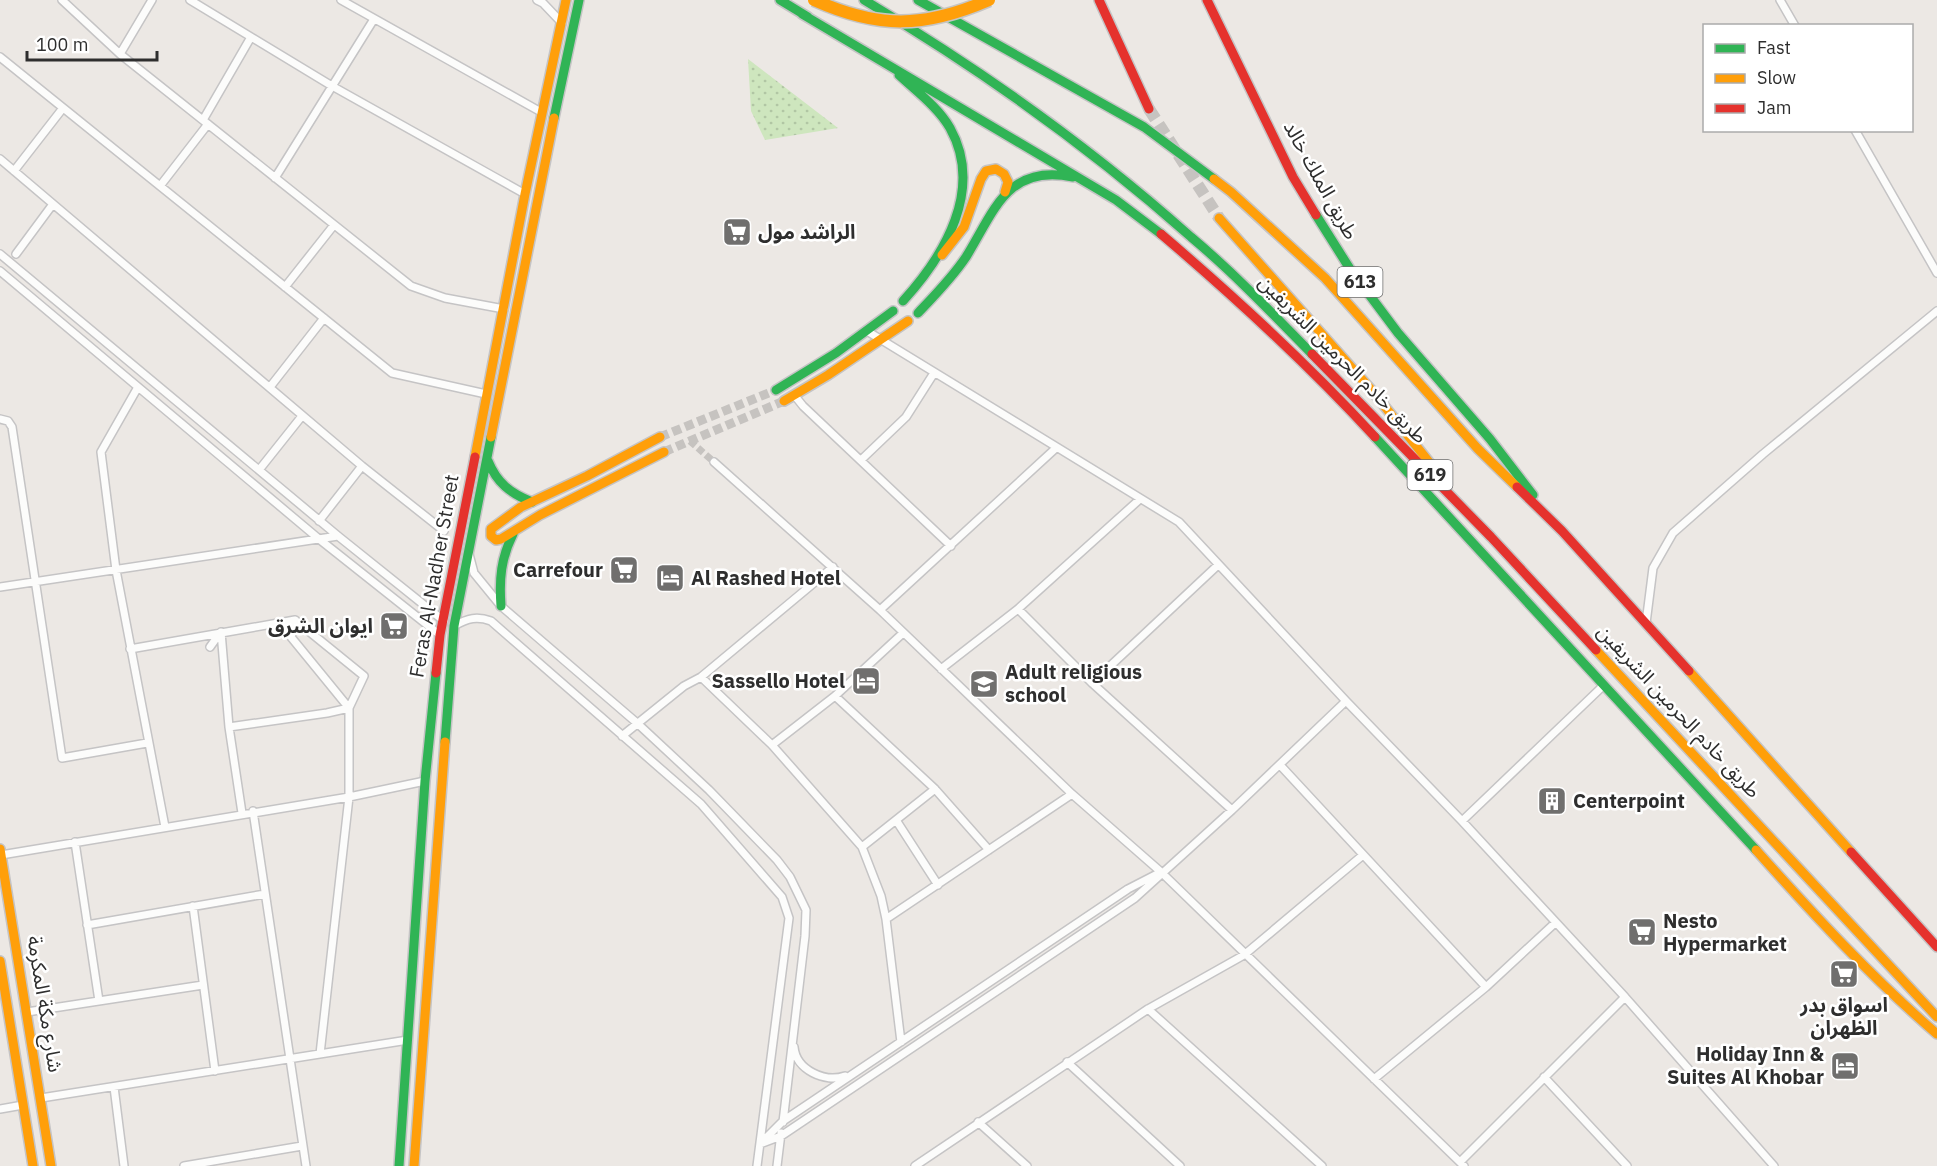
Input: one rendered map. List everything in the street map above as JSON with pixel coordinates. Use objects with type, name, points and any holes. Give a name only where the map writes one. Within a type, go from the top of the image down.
[{"type":"main road","name":"Feras Al-Nadher Street","points":[[414,1166],[449,623],[486,394],[566,0]]},
{"type":"main road","name":"Feras Al-Nadher Street","points":[[399,1166],[425,781],[440,635],[449,623],[469,554],[579,0]]},
{"type":"main road","points":[[778,0],[1116,200],[1154,227],[1232,295],[1328,386],[1603,686],[1722,812],[1810,911],[1937,1034]]},
{"type":"main road","points":[[814,0],[850,14],[894,22],[927,21],[945,17],[989,0]]},
{"type":"main road","name":"طريق خادم الحرمين الشريفين","points":[[864,0],[930,39],[1042,116],[1102,162],[1192,237],[1263,303],[1491,537],[1937,1017]]},
{"type":"main road","name":"طريق خادم الحرمين الشريفين","points":[[918,0],[1144,127],[1231,192],[1325,278],[1478,449],[1562,531],[1937,947]]},
{"type":"main road","points":[[1099,0],[1149,109]]},
{"type":"main road","name":"طريق الملك خالد","points":[[1207,0],[1293,177],[1350,269],[1398,333],[1490,439],[1562,531]]},
{"type":"main road","points":[[893,69],[941,116],[950,128],[961,157],[962,200],[950,231],[931,267]]},
{"type":"main road","points":[[790,398],[913,317],[958,268],[992,207],[1003,194],[1008,182],[1004,174],[996,169],[986,171],[980,180],[958,238],[903,301]]},
{"type":"main road","points":[[1003,194],[1030,178],[1047,173],[1083,179]]},
{"type":"main road","points":[[1219,219],[1374,393],[1491,537]]},
{"type":"main road","points":[[776,390],[812,369],[893,311]]},
{"type":"main road","points":[[660,437],[505,517],[491,529],[490,534],[496,540],[515,532],[540,515],[664,452]]},
{"type":"main road","points":[[487,461],[493,476],[507,491],[532,502]]},
{"type":"main road","points":[[501,606],[499,575],[501,562],[506,547],[515,532]]},
{"type":"main road","name":"شارع مكة المكرمة","points":[[1,852],[51,1166]]},
{"type":"main road","name":"شارع مكة المكرمة","points":[[0,961],[3,999],[33,1166]]},
{"type":"street","points":[[62,0],[120,54],[411,286],[445,298],[504,309]]},
{"type":"street","points":[[120,54],[152,0]]},
{"type":"street","points":[[190,0],[332,86],[525,194]]},
{"type":"street","points":[[341,0],[542,112]]},
{"type":"street","points":[[537,0],[543,3],[562,23]]},
{"type":"street","points":[[1780,0],[1794,24]]},
{"type":"street","points":[[275,178],[374,19]]},
{"type":"street","points":[[160,186],[206,122],[251,37]]},
{"type":"street","points":[[0,57],[392,373],[486,394]]},
{"type":"street","points":[[14,171],[63,108]]},
{"type":"street","points":[[1856,132],[1937,273]]},
{"type":"street","points":[[0,159],[302,416],[444,531]]},
{"type":"street","points":[[16,254],[53,204]]},
{"type":"street","points":[[285,287],[334,225]]},
{"type":"street","points":[[0,254],[338,536],[449,623],[471,618],[492,621],[701,804],[782,897],[789,918],[757,1166]]},
{"type":"street","points":[[0,271],[319,539],[440,635]]},
{"type":"street","points":[[1646,625],[1653,568],[1673,533],[1763,454],[1937,311]]},
{"type":"street","points":[[270,387],[324,318]]},
{"type":"street","points":[[867,331],[1179,522],[1462,821],[1624,997],[1774,1166]]},
{"type":"street","points":[[861,460],[906,417],[934,373]]},
{"type":"street","points":[[138,387],[102,452],[116,570],[147,743],[165,827]]},
{"type":"street","points":[[790,398],[803,406],[951,546]]},
{"type":"street","points":[[259,470],[302,416]]},
{"type":"street","points":[[0,419],[8,421],[12,427],[62,758],[147,743]]},
{"type":"street","points":[[880,610],[1056,448]]},
{"type":"street","points":[[714,462],[880,610],[1072,795],[1161,872],[1462,1164],[1624,997]]},
{"type":"street","points":[[320,521],[362,466]]},
{"type":"street","points":[[941,669],[1018,609],[1140,499]]},
{"type":"street","points":[[0,587],[338,536]]},
{"type":"street","points":[[469,554],[474,573],[501,606],[637,723],[709,790],[777,860],[799,893],[806,910],[805,936],[777,1166]]},
{"type":"street","points":[[1092,683],[1218,565]]},
{"type":"street","points":[[622,736],[684,686],[701,677],[833,567]]},
{"type":"street","points":[[1018,609],[1092,683],[1232,810]]},
{"type":"street","points":[[130,649],[294,620],[364,676],[348,708],[349,797],[320,1054]]},
{"type":"street","points":[[294,620],[291,637],[348,708]]},
{"type":"street","points":[[210,646],[221,632]]},
{"type":"street","points":[[221,632],[230,727],[242,813]]},
{"type":"street","points":[[772,745],[835,696],[903,633]]},
{"type":"street","points":[[701,677],[772,745],[862,847],[881,896],[886,919],[901,1041]]},
{"type":"street","points":[[1462,821],[1603,686]]},
{"type":"street","points":[[835,696],[935,789],[990,850]]},
{"type":"street","points":[[760,1144],[781,1137],[1135,898],[1232,810],[1346,701]]},
{"type":"street","points":[[230,727],[348,708]]},
{"type":"street","points":[[1280,765],[1486,987]]},
{"type":"street","points":[[1,852],[349,797],[425,781]]},
{"type":"street","points":[[862,847],[935,789]]},
{"type":"street","points":[[886,919],[1072,795]]},
{"type":"street","points":[[253,811],[306,1166]]},
{"type":"street","points":[[896,820],[938,885]]},
{"type":"street","points":[[75,842],[99,1001]]},
{"type":"street","points":[[915,1166],[1148,1009],[1244,955],[1363,855]]},
{"type":"street","points":[[760,1144],[783,1121],[1128,889],[1161,872]]},
{"type":"street","points":[[87,925],[266,894]]},
{"type":"street","points":[[193,906],[215,1071]]},
{"type":"street","points":[[1374,1079],[1486,987],[1556,923]]},
{"type":"street","points":[[27,1012],[203,985]]},
{"type":"street","points":[[1148,1009],[1322,1166]]},
{"type":"street","points":[[41,1098],[408,1040]]},
{"type":"street","points":[[793,1040],[794,1053],[801,1065],[819,1076],[836,1079],[853,1074]]},
{"type":"street","points":[[1067,1062],[1180,1166]]},
{"type":"street","points":[[1544,1077],[1628,1166]]},
{"type":"street","points":[[114,1087],[124,1166]]},
{"type":"street","points":[[0,1109],[23,1106]]},
{"type":"street","points":[[978,1122],[1027,1166]]},
{"type":"street","points":[[184,1166],[302,1146]]},
{"type":"green space","points":[[748,59],[838,128],[765,140],[751,111]]},
{"type":"tunnel","points":[[1149,109],[1219,218]]},
{"type":"tunnel","points":[[660,437],[776,390]]},
{"type":"tunnel","points":[[664,452],[784,401]]},
{"type":"tunnel","points":[[690,441],[714,462]]},
{"type":"traffic: fast","points":[[554,118],[579,0]]},
{"type":"traffic: fast","points":[[780,0],[808,17]]},
{"type":"traffic: fast","points":[[864,0],[950,53],[1033,111],[1114,172],[1223,265],[1312,354]]},
{"type":"traffic: fast","points":[[918,0],[1144,127],[1214,179]]},
{"type":"traffic: fast","points":[[802,14],[1116,200],[1161,234]]},
{"type":"traffic: fast","points":[[899,75],[945,120],[959,151],[963,174],[961,197],[955,220],[945,242],[933,263],[903,301]]},
{"type":"traffic: fast","points":[[918,313],[961,265],[1005,195],[1018,184],[1032,177],[1051,175],[1073,177]]},
{"type":"traffic: fast","points":[[1316,215],[1350,269],[1398,333],[1490,439],[1533,495]]},
{"type":"traffic: fast","points":[[776,390],[836,353],[893,311]]},
{"type":"traffic: fast","points":[[445,742],[454,626],[491,437]]},
{"type":"traffic: fast","points":[[1375,437],[1756,850]]},
{"type":"traffic: fast","points":[[488,461],[505,486],[532,502]]},
{"type":"traffic: fast","points":[[501,606],[502,569],[513,534]]},
{"type":"traffic: fast","points":[[399,1166],[425,781],[436,673]]},
{"type":"traffic: slow","points":[[475,457],[525,194],[566,0]]},
{"type":"traffic: slow","points":[[814,0],[860,16],[901,21],[943,16],[989,0]]},
{"type":"traffic: slow","points":[[491,437],[554,118]]},
{"type":"traffic: slow","points":[[942,255],[964,227],[986,171],[996,169],[1004,174],[1008,182],[1005,192]]},
{"type":"traffic: slow","points":[[1214,179],[1325,278],[1478,449],[1517,487]]},
{"type":"traffic: slow","points":[[1219,218],[1374,393],[1441,477]]},
{"type":"traffic: slow","points":[[784,401],[828,375],[908,321]]},
{"type":"traffic: slow","points":[[660,437],[587,476],[521,507],[491,529],[491,536],[496,540],[501,539],[540,515],[664,452]]},
{"type":"traffic: slow","points":[[1596,650],[1937,1017]]},
{"type":"traffic: slow","points":[[1689,671],[1851,852]]},
{"type":"traffic: slow","points":[[414,1166],[445,742]]},
{"type":"traffic: slow","points":[[0,849],[51,1166]]},
{"type":"traffic: slow","points":[[1756,850],[1889,991],[1937,1034]]},
{"type":"traffic: slow","points":[[0,961],[33,1166]]},
{"type":"traffic: jam","points":[[1099,0],[1149,109]]},
{"type":"traffic: jam","points":[[1207,0],[1293,177],[1316,215]]},
{"type":"traffic: jam","points":[[1161,234],[1271,332],[1375,437]]},
{"type":"traffic: jam","points":[[1312,354],[1491,537],[1596,650]]},
{"type":"traffic: jam","points":[[436,673],[440,635],[475,457]]},
{"type":"traffic: jam","points":[[1517,487],[1562,531],[1689,671]]},
{"type":"traffic: jam","points":[[1851,852],[1937,947]]},
{"type":"place","name":"الراشد مول","points":[[737,232]]},
{"type":"place","name":"Carrefour","points":[[624,570]]},
{"type":"place","name":"Al Rashed Hotel","points":[[670,578]]},
{"type":"place","name":"ايوان الشرق","points":[[394,626]]},
{"type":"place","name":"Sassello Hotel","points":[[866,681]]},
{"type":"place","name":"Adult religious school","points":[[984,684]]},
{"type":"place","name":"Centerpoint","points":[[1552,801]]},
{"type":"place","name":"Nesto Hypermarket","points":[[1642,932]]},
{"type":"place","name":"اسواق بدر الظهران","points":[[1844,974]]},
{"type":"place","name":"Holiday Inn & Suites Al Khobar","points":[[1845,1066]]}]
